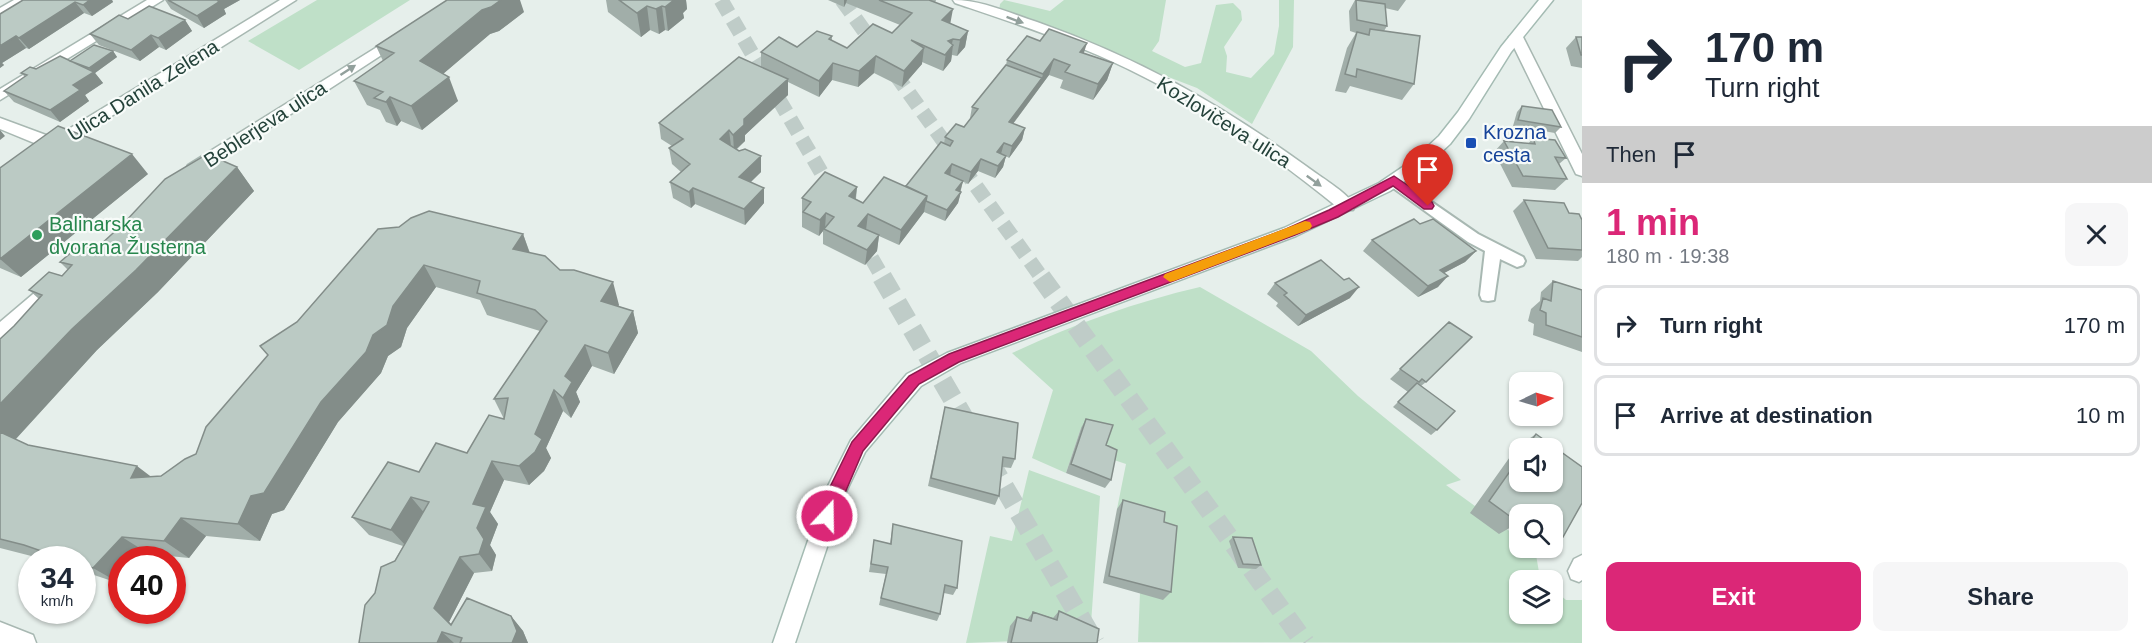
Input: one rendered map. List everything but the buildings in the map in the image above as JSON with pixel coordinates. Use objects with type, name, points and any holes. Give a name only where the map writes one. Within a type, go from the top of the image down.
[{"type":"street","points":[[0,13],[24,0]]},
{"type":"street","points":[[0,95],[156,0]]},
{"type":"street","name":"Ulica Danila Zelena","points":[[37,158],[289,0]]},
{"type":"street","name":"Kozlovičeva ulica","points":[[960,0],[1082,44],[1174,87],[1259,141],[1347,206]]},
{"type":"street","points":[[784,643],[834,494],[858,446],[914,380],[954,358],[1290,232],[1394,181],[1434,150],[1457,125],[1516,37],[1546,0]]},
{"type":"street","name":"Beblerjeva ulica","points":[[182,177],[409,31]]},
{"type":"street","points":[[1516,37],[1582,170]]},
{"type":"street","points":[[0,123],[56,144]]},
{"type":"street","points":[[0,333],[72,271]]},
{"type":"street","points":[[0,633],[25,643]]},
{"type":"lane","points":[[1394,181],[1473,238],[1517,261]]},
{"type":"lane","points":[[1488,295],[1493,248]]},
{"type":"green space","points":[[317,0],[410,0],[299,70],[248,41]]},
{"type":"green space","points":[[1004,0],[1050,11],[1064,0],[1166,0],[1159,41],[1152,51],[1185,67],[1201,63],[1216,5],[1233,3],[1241,11],[1242,20],[1224,47],[1227,56],[1226,72],[1251,78],[1274,54],[1279,26],[1279,0],[1294,0],[1293,47],[1252,124],[1197,88],[999,12],[1000,4]]},
{"type":"green space","points":[[1200,287],[1311,351],[1358,396],[1461,480],[1446,485],[1509,531],[1509,558],[1537,558],[1539,570],[1509,570],[1509,624],[1563,624],[1563,597],[1566,600],[1582,600],[1582,643],[1138,642],[1140,593],[1163,599],[1117,509],[1126,464],[1111,459],[1081,428],[1066,473],[1032,458],[1053,390],[1012,353],[1104,315]]},
{"type":"green space","points":[[1029,470],[1100,496],[1090,638],[966,643],[990,536],[1012,541]]},
{"type":"tunnel","points":[[721,0],[835,196]]},
{"type":"tunnel","points":[[842,0],[1042,278]]},
{"type":"tunnel","points":[[860,238],[883,278]]},
{"type":"tunnel","points":[[882,277],[972,432]]},
{"type":"tunnel","points":[[1041,277],[1305,643]]},
{"type":"tunnel","points":[[989,461],[1095,643]]},
{"type":"slow traffic","points":[[1170,277],[1305,226]]},
{"type":"place","name":"Krozna cesta","points":[[1471,143]]},
{"type":"place","name":"Balinarska dvorana Žusterna","points":[[37,235]]},
{"type":"route","points":[[827,516],[834,494],[858,446],[914,380],[954,358],[1290,232],[1334,213],[1394,181],[1428,206]]}]
